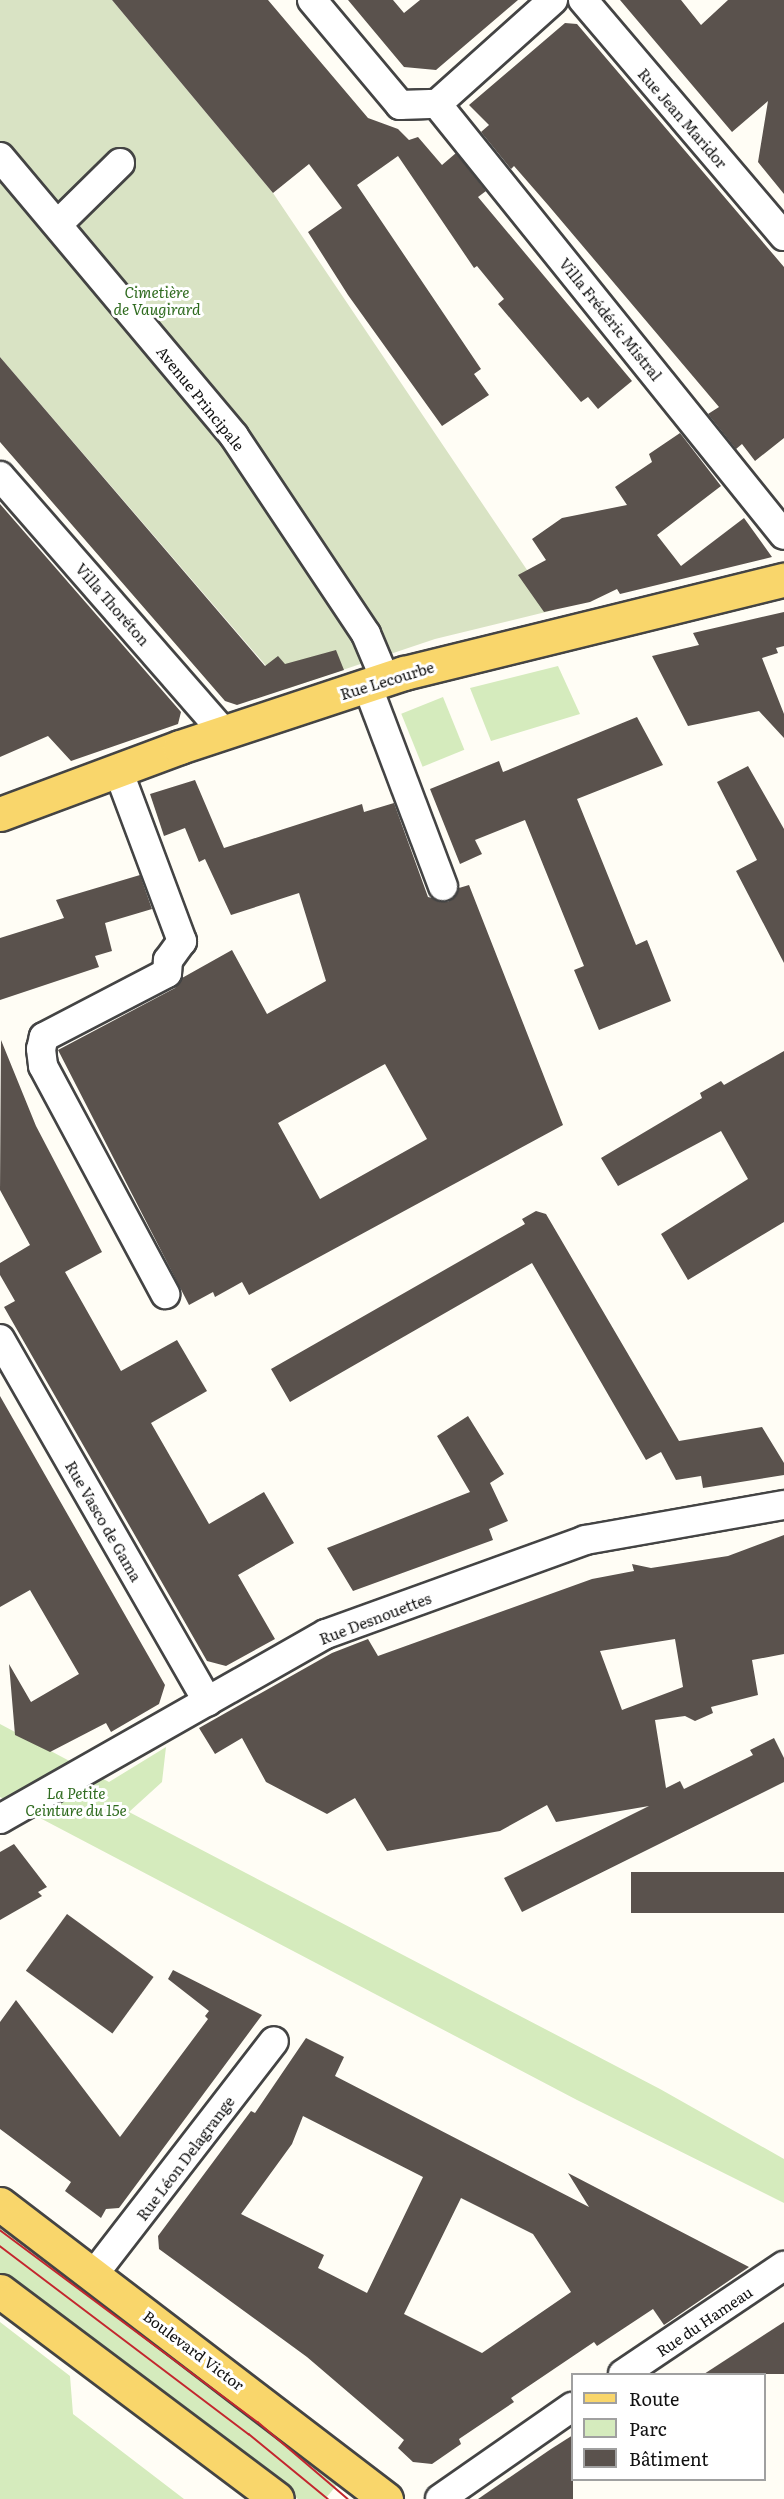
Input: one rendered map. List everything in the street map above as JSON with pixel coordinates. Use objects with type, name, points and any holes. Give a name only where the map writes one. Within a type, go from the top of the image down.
[{"type":"main road","name":"Rue Lecourbe","points":[[0,814],[377,673],[784,580]]},
{"type":"main road","name":"Boulevard Victor","points":[[0,2204],[386,2499]]},
{"type":"main road","points":[[0,2291],[277,2499]]},
{"type":"street","points":[[312,0],[400,105],[437,104],[553,0]]},
{"type":"street","name":"Rue Jean Maridor","points":[[583,0],[784,236]]},
{"type":"street","name":"Villa Frédéric Mistral","points":[[437,104],[784,535]]},
{"type":"street","name":"Avenue Principale","points":[[0,157],[234,436],[377,673],[443,885]]},
{"type":"street","points":[[58,224],[120,163]]},
{"type":"street","name":"Villa Thoréton","points":[[0,476],[224,732]]},
{"type":"street","points":[[118,770],[182,941],[168,960],[167,973],[44,1037],[41,1049],[43,1066],[165,1294]]},
{"type":"street","name":"Rue Vasco de Gama","points":[[0,1339],[208,1702]]},
{"type":"street","name":"Rue Desnouettes","points":[[0,1819],[326,1634],[585,1540],[784,1505]]},
{"type":"street","name":"Rue Léon Delagrange","points":[[94,2274],[274,2041]]},
{"type":"street","name":"Rue du Hameau","points":[[624,2373],[784,2266]]},
{"type":"street","points":[[440,2499],[571,2408]]},
{"type":"green space","name":"Cimetière de Vaugirard","points":[[0,0],[112,0],[273,193],[554,610],[435,639],[286,689],[0,357]]},
{"type":"green space","points":[[558,666],[580,714],[491,741],[470,688]]},
{"type":"green space","points":[[443,697],[464,750],[423,767],[401,714]]},
{"type":"green space","name":"La Petite Ceinture du 15e","points":[[0,1724],[109,1782],[166,1747],[162,1782],[129,1812],[660,2089],[784,2159],[784,2203],[577,2100],[0,1797]]},
{"type":"green space","points":[[0,2220],[342,2479],[325,2499],[298,2499],[0,2277]]},
{"type":"green space","points":[[0,2322],[70,2376],[73,2414],[184,2499],[0,2499]]},
{"type":"building","points":[[112,0],[268,0],[368,118],[398,129],[409,140],[418,137],[442,165],[456,153],[486,191],[478,197],[632,381],[598,409],[588,397],[581,402],[498,304],[504,299],[477,266],[474,268],[398,156],[357,185],[481,369],[474,374],[489,395],[442,426],[348,295],[308,232],[342,208],[309,164],[273,193]]},
{"type":"building","points":[[348,0],[393,0],[404,13],[420,0],[518,0],[436,70],[404,67]]},
{"type":"building","points":[[620,0],[681,0],[701,25],[728,0],[784,0],[784,194],[758,162],[768,101],[732,132]]},
{"type":"building","points":[[565,23],[577,24],[784,267],[784,438],[755,461],[742,444],[736,449],[708,414],[719,407],[548,205],[514,166],[511,169],[481,132],[489,125],[469,105]]},
{"type":"building","points":[[0,357],[265,666],[278,656],[285,664],[336,650],[344,670],[237,705],[225,701],[0,442]]},
{"type":"building","points":[[680,433],[721,486],[657,535],[681,566],[744,518],[772,557],[620,594],[617,589],[590,602],[544,612],[518,575],[546,560],[532,539],[562,518],[627,505],[615,487],[652,462],[649,454]]},
{"type":"building","points":[[0,504],[181,712],[178,724],[71,761],[48,736],[0,757]]},
{"type":"building","points":[[784,612],[784,646],[776,648],[778,653],[762,658],[784,714],[784,738],[759,711],[688,726],[652,656],[699,645],[693,633]]},
{"type":"building","points":[[637,717],[663,765],[577,799],[636,945],[647,940],[671,1001],[599,1030],[574,970],[584,966],[525,820],[475,840],[482,854],[460,864],[430,789],[499,761],[503,772]]},
{"type":"building","points":[[748,766],[784,829],[784,963],[736,871],[757,860],[717,782]]},
{"type":"building","points":[[195,780],[224,848],[362,804],[364,812],[394,803],[428,897],[448,902],[459,888],[469,885],[563,1125],[249,1295],[242,1282],[215,1297],[213,1292],[189,1305],[58,1050],[175,988],[182,978],[232,950],[267,1014],[326,981],[299,893],[231,915],[205,859],[199,862],[185,828],[164,836],[150,794]],"holes":[[[385,1064],[427,1139],[320,1199],[278,1123]]]},
{"type":"building","points":[[140,875],[152,909],[105,923],[112,951],[95,956],[99,967],[0,1000],[0,938],[64,918],[56,900]]},
{"type":"building","points":[[1,1040],[36,1126],[102,1252],[65,1272],[121,1371],[177,1340],[207,1391],[151,1423],[209,1524],[264,1492],[294,1543],[238,1575],[275,1639],[226,1666],[207,1661],[4,1307],[15,1301],[0,1275],[0,1263],[30,1245],[0,1190]]},
{"type":"building","points":[[784,1051],[784,1222],[688,1280],[661,1234],[748,1179],[721,1131],[618,1186],[601,1158],[702,1098],[700,1093],[721,1081],[724,1085]]},
{"type":"building","points":[[536,1211],[546,1214],[679,1441],[762,1427],[784,1463],[784,1475],[703,1488],[701,1476],[676,1480],[661,1452],[646,1460],[532,1263],[290,1402],[271,1369],[525,1224],[522,1219]]},
{"type":"building","points":[[0,1396],[165,1685],[159,1704],[111,1732],[106,1723],[50,1752],[15,1735],[9,1664],[31,1702],[79,1674],[30,1590],[0,1607]]},
{"type":"building","points":[[468,1416],[504,1474],[490,1483],[508,1521],[489,1529],[493,1540],[353,1591],[327,1548],[470,1492],[437,1436]]},
{"type":"building","points":[[784,1535],[784,1654],[752,1660],[758,1695],[711,1707],[713,1713],[695,1721],[685,1716],[655,1720],[666,1788],[680,1781],[684,1789],[753,1755],[750,1750],[774,1738],[784,1758],[784,1782],[522,1912],[504,1878],[649,1806],[556,1822],[547,1805],[500,1831],[387,1851],[355,1798],[327,1814],[266,1782],[242,1738],[215,1754],[199,1728],[332,1653],[368,1639],[378,1656],[592,1579],[634,1571],[632,1564],[651,1568],[728,1556]],"holes":[[[675,1639],[683,1687],[622,1710],[600,1651]]]},
{"type":"building","points":[[14,1844],[47,1887],[38,1892],[42,1896],[0,1920],[0,1852]]},
{"type":"building","points":[[631,1872],[784,1872],[784,1913],[631,1913]]},
{"type":"building","points":[[67,1914],[154,1977],[112,2034],[26,1971]]},
{"type":"building","points":[[173,1970],[262,2015],[119,2208],[106,2209],[101,2218],[65,2191],[71,2182],[0,2129],[0,2022],[16,2000],[120,2137],[208,2019],[205,2016],[209,2011],[168,1979]]},
{"type":"building","points":[[306,2038],[344,2057],[335,2076],[589,2207],[568,2173],[749,2267],[664,2325],[653,2309],[597,2346],[594,2342],[511,2398],[514,2402],[459,2439],[461,2444],[432,2464],[413,2462],[398,2448],[404,2440],[307,2357],[159,2249],[158,2236],[251,2111],[255,2113]],"holes":[[[303,2116],[423,2177],[367,2293],[318,2268],[324,2255],[241,2214],[292,2144]],[[461,2198],[533,2234],[571,2292],[482,2353],[404,2314]]]},
{"type":"building","points":[[784,2322],[784,2374],[706,2373]]},
{"type":"building","points":[[571,2436],[573,2499],[478,2499]]},
{"type":"tram line","points":[[0,2230],[258,2422],[348,2499]]},
{"type":"tram line","points":[[0,2246],[249,2434],[328,2499]]}]
